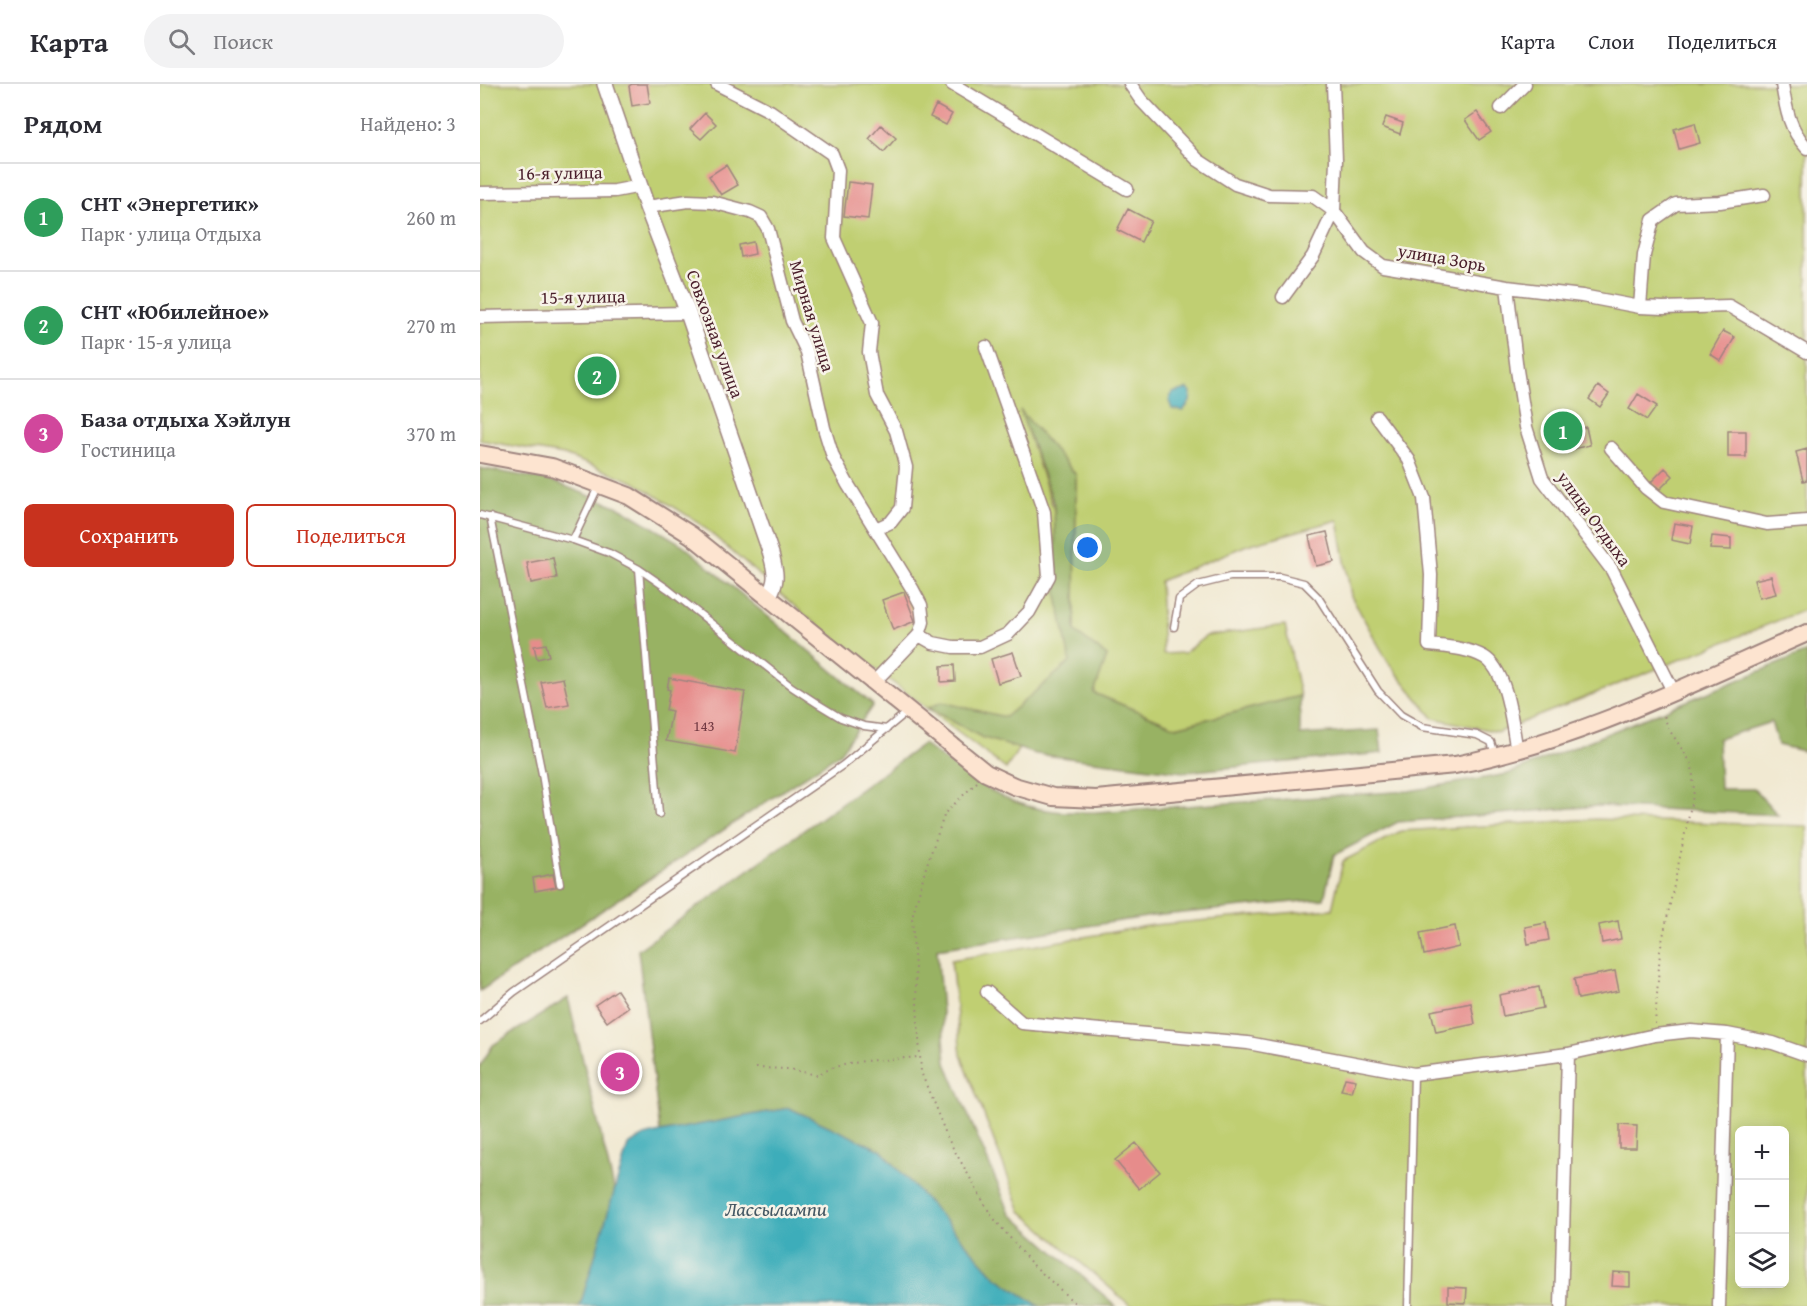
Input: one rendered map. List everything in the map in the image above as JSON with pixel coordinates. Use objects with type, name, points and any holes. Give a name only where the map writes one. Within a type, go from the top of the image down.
[{"type":"main road","points":[[480,454],[552,467],[629,496],[691,535],[986,773],[1014,786],[1053,797],[1096,799],[1455,765],[1496,757],[1565,736],[1807,633]]},
{"type":"street","name":"Совхозная улица","points":[[604,84],[647,207],[688,313],[771,554],[776,585],[768,597]]},
{"type":"street","points":[[717,84],[771,111],[832,154],[838,170],[834,238],[872,323],[869,352],[877,395],[896,431],[906,467],[902,508],[891,522],[876,530],[921,605],[923,621],[919,635],[874,682]]},
{"type":"street","points":[[952,84],[1127,189]]},
{"type":"street","name":"улица Зорь","points":[[1130,84],[1141,100],[1198,160],[1235,184],[1269,195],[1313,196],[1334,211],[1364,252],[1383,266],[1640,307],[1729,306],[1807,352]]},
{"type":"street","points":[[1283,297],[1313,256],[1334,211],[1336,160],[1333,84]]},
{"type":"street","points":[[1501,108],[1525,84]]},
{"type":"street","points":[[1782,84],[1786,110],[1796,137],[1807,148]]},
{"type":"street","name":"16-я улица","points":[[480,193],[615,191],[640,186]]},
{"type":"street","points":[[1640,307],[1644,255],[1653,220],[1676,204],[1720,202],[1764,195]]},
{"type":"street","name":"Мирная улица","points":[[647,207],[688,201],[712,202],[760,217],[768,229],[792,321],[807,352],[833,457],[876,530]]},
{"type":"street","name":"улица Отдыха","points":[[1507,287],[1526,427],[1542,478],[1612,570],[1666,694]]},
{"type":"street","name":"15-я улица","points":[[480,317],[688,313]]},
{"type":"street","points":[[919,635],[933,643],[980,647],[1008,634],[1029,612],[1049,576],[1044,512],[986,347]]},
{"type":"street","points":[[1377,417],[1408,460],[1424,498],[1431,575],[1429,645],[1465,650],[1485,657],[1497,669],[1504,689],[1517,751]]},
{"type":"street","points":[[1611,448],[1646,488],[1664,502],[1767,524],[1807,521]]},
{"type":"street","points":[[987,992],[1022,1023],[1248,1043],[1414,1074],[1568,1054],[1655,1035],[1691,1031],[1727,1034],[1773,1044],[1807,1055]]},
{"type":"street","points":[[1719,1306],[1727,1034]]},
{"type":"street","points":[[1562,1306],[1568,1054]]},
{"type":"lane","points":[[573,540],[600,484]]},
{"type":"lane","points":[[480,515],[573,540],[609,553],[639,569],[668,589],[792,687],[818,704],[841,718],[864,726],[887,729]]},
{"type":"lane","points":[[490,517],[542,774],[560,884]]},
{"type":"lane","points":[[639,569],[659,814]]},
{"type":"lane","points":[[1174,627],[1179,599],[1198,585],[1230,577],[1280,577],[1304,583],[1318,597],[1378,691],[1401,715],[1422,727],[1477,735],[1491,742],[1496,757]]},
{"type":"lane","points":[[480,1021],[514,992],[843,765],[909,711]]},
{"type":"lane","points":[[1408,1306],[1414,1074]]},
{"type":"path","points":[[1655,1035],[1659,951],[1694,791],[1692,764],[1668,728],[1666,694]]},
{"type":"path","points":[[986,773],[945,813],[912,918],[921,1072],[948,1139],[991,1215],[1031,1263],[1078,1306]]},
{"type":"path","points":[[756,1068],[789,1069],[817,1075],[834,1067],[864,1061],[920,1057]]},
{"type":"green space","points":[[480,84],[1807,84],[1807,609],[1498,732],[1433,718],[1388,662],[1351,596],[1338,520],[1247,545],[1160,581],[1163,654],[1184,653],[1206,636],[1285,625],[1300,696],[1176,727],[1093,693],[1107,656],[1075,632],[1076,475],[1021,412],[1054,510],[1059,585],[1074,661],[1006,769],[807,617],[698,522],[634,482],[564,455],[480,440]]},
{"type":"green space","points":[[1020,410],[1076,475],[1075,632],[1107,656],[1094,693],[1176,727],[1300,696],[1300,735],[1379,730],[1382,753],[1183,772],[1036,754],[981,737],[928,708],[942,702],[1005,717],[1070,662],[1057,596],[1054,504]]},
{"type":"green space","points":[[480,468],[552,481],[621,508],[683,545],[873,705],[840,753],[480,991]]},
{"type":"green space","points":[[1807,652],[1807,752],[1778,745],[1771,722],[1718,739],[1720,789],[1754,789],[1778,815],[1598,806],[1398,822],[1334,855],[1324,899],[1153,916],[937,949],[946,1063],[1010,1213],[1116,1306],[1039,1306],[996,1277],[881,1150],[789,1108],[660,1132],[638,950],[923,744],[984,787],[1001,796],[1035,808],[1059,812],[1096,812],[1409,791],[1508,774]]},
{"type":"green space","points":[[1597,819],[1807,826],[1807,1306],[1131,1306],[1021,1211],[961,1055],[951,960],[1153,925],[1332,909],[1343,861],[1401,831]]},
{"type":"green space","points":[[568,998],[615,1193],[580,1306],[480,1306],[480,1066],[493,1045]]},
{"type":"water","points":[[1188,389],[1191,393],[1190,402],[1183,411],[1172,409],[1169,401],[1172,393]]},
{"type":"water","name":"Лассылампи","points":[[789,1108],[881,1150],[996,1277],[1039,1306],[580,1306],[628,1145],[644,1136],[660,1132]]},
{"type":"building","points":[[647,84],[650,103],[632,106],[629,86]]},
{"type":"building","points":[[936,105],[952,114],[946,125],[930,117]]},
{"type":"building","points":[[1477,112],[1491,132],[1479,140],[1465,120]]},
{"type":"building","points":[[705,113],[716,124],[701,139],[690,129]]},
{"type":"building","points":[[1386,117],[1403,123],[1400,134],[1382,127]]},
{"type":"building","points":[[1695,123],[1700,143],[1679,149],[1674,129]]},
{"type":"building","points":[[881,125],[896,138],[884,152],[869,139]]},
{"type":"building","points":[[726,165],[738,185],[721,195],[709,176]]},
{"type":"building","points":[[848,182],[872,185],[868,219],[844,216]]},
{"type":"building","points":[[1128,209],[1151,221],[1141,242],[1117,230]]},
{"type":"building","points":[[753,242],[755,254],[741,257],[739,245]]},
{"type":"building","points":[[1723,331],[1735,337],[1721,361],[1710,354]]},
{"type":"building","points":[[1598,386],[1609,394],[1600,407],[1589,399]]},
{"type":"building","points":[[1638,394],[1657,406],[1647,420],[1629,409]]},
{"type":"building","points":[[1586,427],[1590,445],[1569,450],[1565,432]]},
{"type":"building","points":[[1728,431],[1746,431],[1746,457],[1728,457]]},
{"type":"building","points":[[1807,449],[1807,480],[1803,481],[1796,452]]},
{"type":"building","points":[[1665,468],[1673,476],[1660,489],[1651,482]]},
{"type":"building","points":[[1674,523],[1693,526],[1690,544],[1671,540]]},
{"type":"building","points":[[1327,532],[1334,562],[1316,566],[1309,536]]},
{"type":"building","points":[[1712,536],[1731,538],[1731,550],[1710,549]]},
{"type":"building","points":[[553,558],[557,578],[531,583],[527,563]]},
{"type":"building","points":[[1771,576],[1776,594],[1759,598],[1754,580]]},
{"type":"building","points":[[904,592],[915,621],[893,630],[882,600]]},
{"type":"building","points":[[546,644],[549,656],[537,659],[534,646]]},
{"type":"building","points":[[1013,652],[1021,676],[998,683],[991,659]]},
{"type":"building","points":[[954,665],[955,681],[941,682],[941,666]]},
{"type":"building","points":[[563,678],[569,704],[547,708],[541,682]]},
{"type":"building","points":[[669,678],[745,692],[735,753],[666,741],[672,711],[666,710],[670,690],[667,689]]},
{"type":"building","points":[[553,874],[556,887],[535,891],[533,878]]},
{"type":"building","points":[[1618,921],[1621,939],[1602,943],[1599,925]]},
{"type":"building","points":[[1546,923],[1549,940],[1528,944],[1525,927]]},
{"type":"building","points":[[1455,926],[1459,947],[1424,955],[1420,933]]},
{"type":"building","points":[[1615,971],[1619,991],[1578,999],[1574,979]]},
{"type":"building","points":[[1539,987],[1543,1008],[1503,1016],[1499,995]]},
{"type":"building","points":[[617,990],[628,1007],[607,1022],[595,1005]]},
{"type":"building","points":[[1471,1003],[1475,1024],[1436,1032],[1431,1011]]},
{"type":"building","points":[[1345,1078],[1356,1080],[1352,1093],[1341,1091]]},
{"type":"building","points":[[1619,1125],[1637,1126],[1636,1148],[1619,1148]]},
{"type":"building","points":[[1136,1143],[1160,1172],[1139,1189],[1115,1160]]},
{"type":"building","points":[[1613,1272],[1630,1273],[1630,1287],[1612,1286]]},
{"type":"building","points":[[1448,1287],[1467,1288],[1466,1303],[1448,1302]]},
{"type":"place","name":"СНТ «Юбилейное»","points":[[597,376]]},
{"type":"place","name":"СНТ «Энергетик»","points":[[1563,431]]},
{"type":"place","name":"База отдыха Хэйлун","points":[[620,1072]]}]
